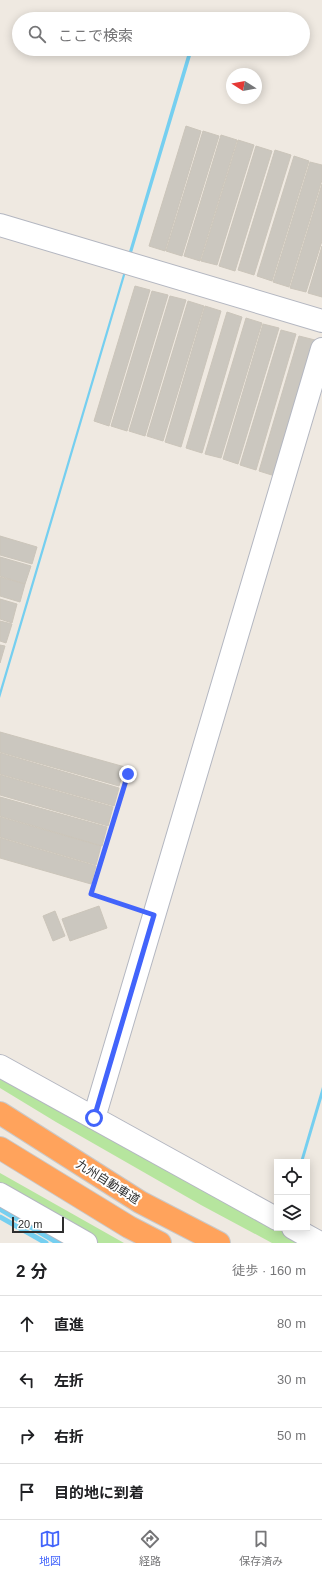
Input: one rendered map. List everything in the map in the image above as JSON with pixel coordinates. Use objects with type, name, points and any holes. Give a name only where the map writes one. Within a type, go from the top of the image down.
[{"type":"highway","name":"九州自動車道","points":[[0,1114],[140,1202],[219,1243]]},
{"type":"highway","points":[[0,1148],[129,1227],[160,1243]]},
{"type":"street","points":[[0,225],[322,321]]},
{"type":"street","points":[[94,1118],[322,349]]},
{"type":"street","points":[[0,1066],[274,1217]]},
{"type":"street","points":[[0,1194],[86,1243]]},
{"type":"street","points":[[298,1231],[320,1243]]},
{"type":"path","points":[[128,774],[91,894],[154,915]]},
{"type":"green space","points":[[0,1074],[274,1224],[274,1231],[287,1231],[311,1243],[272,1243],[201,1205],[56,1122],[0,1088]]},
{"type":"green space","points":[[0,1173],[124,1243],[90,1243],[0,1191]]},
{"type":"water","points":[[187,56],[191,56],[131,256],[128,255]]},
{"type":"water","points":[[124,271],[126,272],[0,698],[0,690]]},
{"type":"water","points":[[322,1087],[322,1098],[304,1159],[301,1159]]},
{"type":"water","points":[[0,1199],[76,1243],[53,1243],[0,1212]]},
{"type":"building","points":[[186,126],[201,131],[165,251],[149,246]]},
{"type":"building","points":[[203,131],[219,136],[182,256],[166,251]]},
{"type":"building","points":[[221,135],[237,140],[200,261],[184,256]]},
{"type":"building","points":[[238,140],[254,145],[217,265],[201,261]]},
{"type":"building","points":[[256,146],[272,151],[235,271],[219,266]]},
{"type":"building","points":[[275,150],[291,155],[254,275],[238,270]]},
{"type":"building","points":[[294,156],[309,161],[272,281],[257,276]]},
{"type":"building","points":[[310,162],[322,165],[322,180],[289,287],[273,282]]},
{"type":"building","points":[[322,184],[322,241],[306,292],[290,288]]},
{"type":"building","points":[[322,246],[322,297],[308,293]]},
{"type":"building","points":[[135,286],[150,290],[109,426],[94,421]]},
{"type":"building","points":[[152,291],[168,295],[127,431],[111,426]]},
{"type":"building","points":[[170,296],[186,300],[145,436],[129,431]]},
{"type":"building","points":[[188,301],[204,306],[163,441],[147,436]]},
{"type":"building","points":[[205,306],[221,311],[181,447],[165,442]]},
{"type":"building","points":[[227,312],[242,317],[202,453],[186,448]]},
{"type":"building","points":[[246,318],[262,323],[221,458],[205,454]]},
{"type":"building","points":[[263,324],[279,328],[238,464],[223,459]]},
{"type":"building","points":[[281,330],[296,334],[256,470],[240,465]]},
{"type":"building","points":[[299,336],[315,340],[275,476],[259,471]]},
{"type":"building","points":[[0,536],[37,547],[32,564],[0,555]]},
{"type":"building","points":[[0,557],[31,566],[25,584],[0,576]]},
{"type":"building","points":[[0,577],[25,584],[20,602],[0,596]]},
{"type":"building","points":[[0,599],[17,604],[12,623],[0,619]]},
{"type":"building","points":[[0,621],[12,624],[6,643],[0,641]]},
{"type":"building","points":[[0,645],[5,646],[0,663]]},
{"type":"building","points":[[0,732],[125,767],[119,786],[0,752]]},
{"type":"building","points":[[0,753],[119,788],[114,806],[0,774]]},
{"type":"building","points":[[0,775],[113,807],[108,826],[0,795]]},
{"type":"building","points":[[0,797],[107,827],[102,846],[0,816]]},
{"type":"building","points":[[0,817],[101,846],[96,865],[0,837]]},
{"type":"building","points":[[0,838],[96,866],[91,884],[0,858]]},
{"type":"building","points":[[99,906],[107,928],[70,941],[62,919]]},
{"type":"building","points":[[55,911],[65,936],[53,941],[43,916]]},
{"type":"waterway","points":[[0,1217],[46,1243]]},
{"type":"route","points":[[94,1118],[154,915],[91,894],[128,774]]}]
